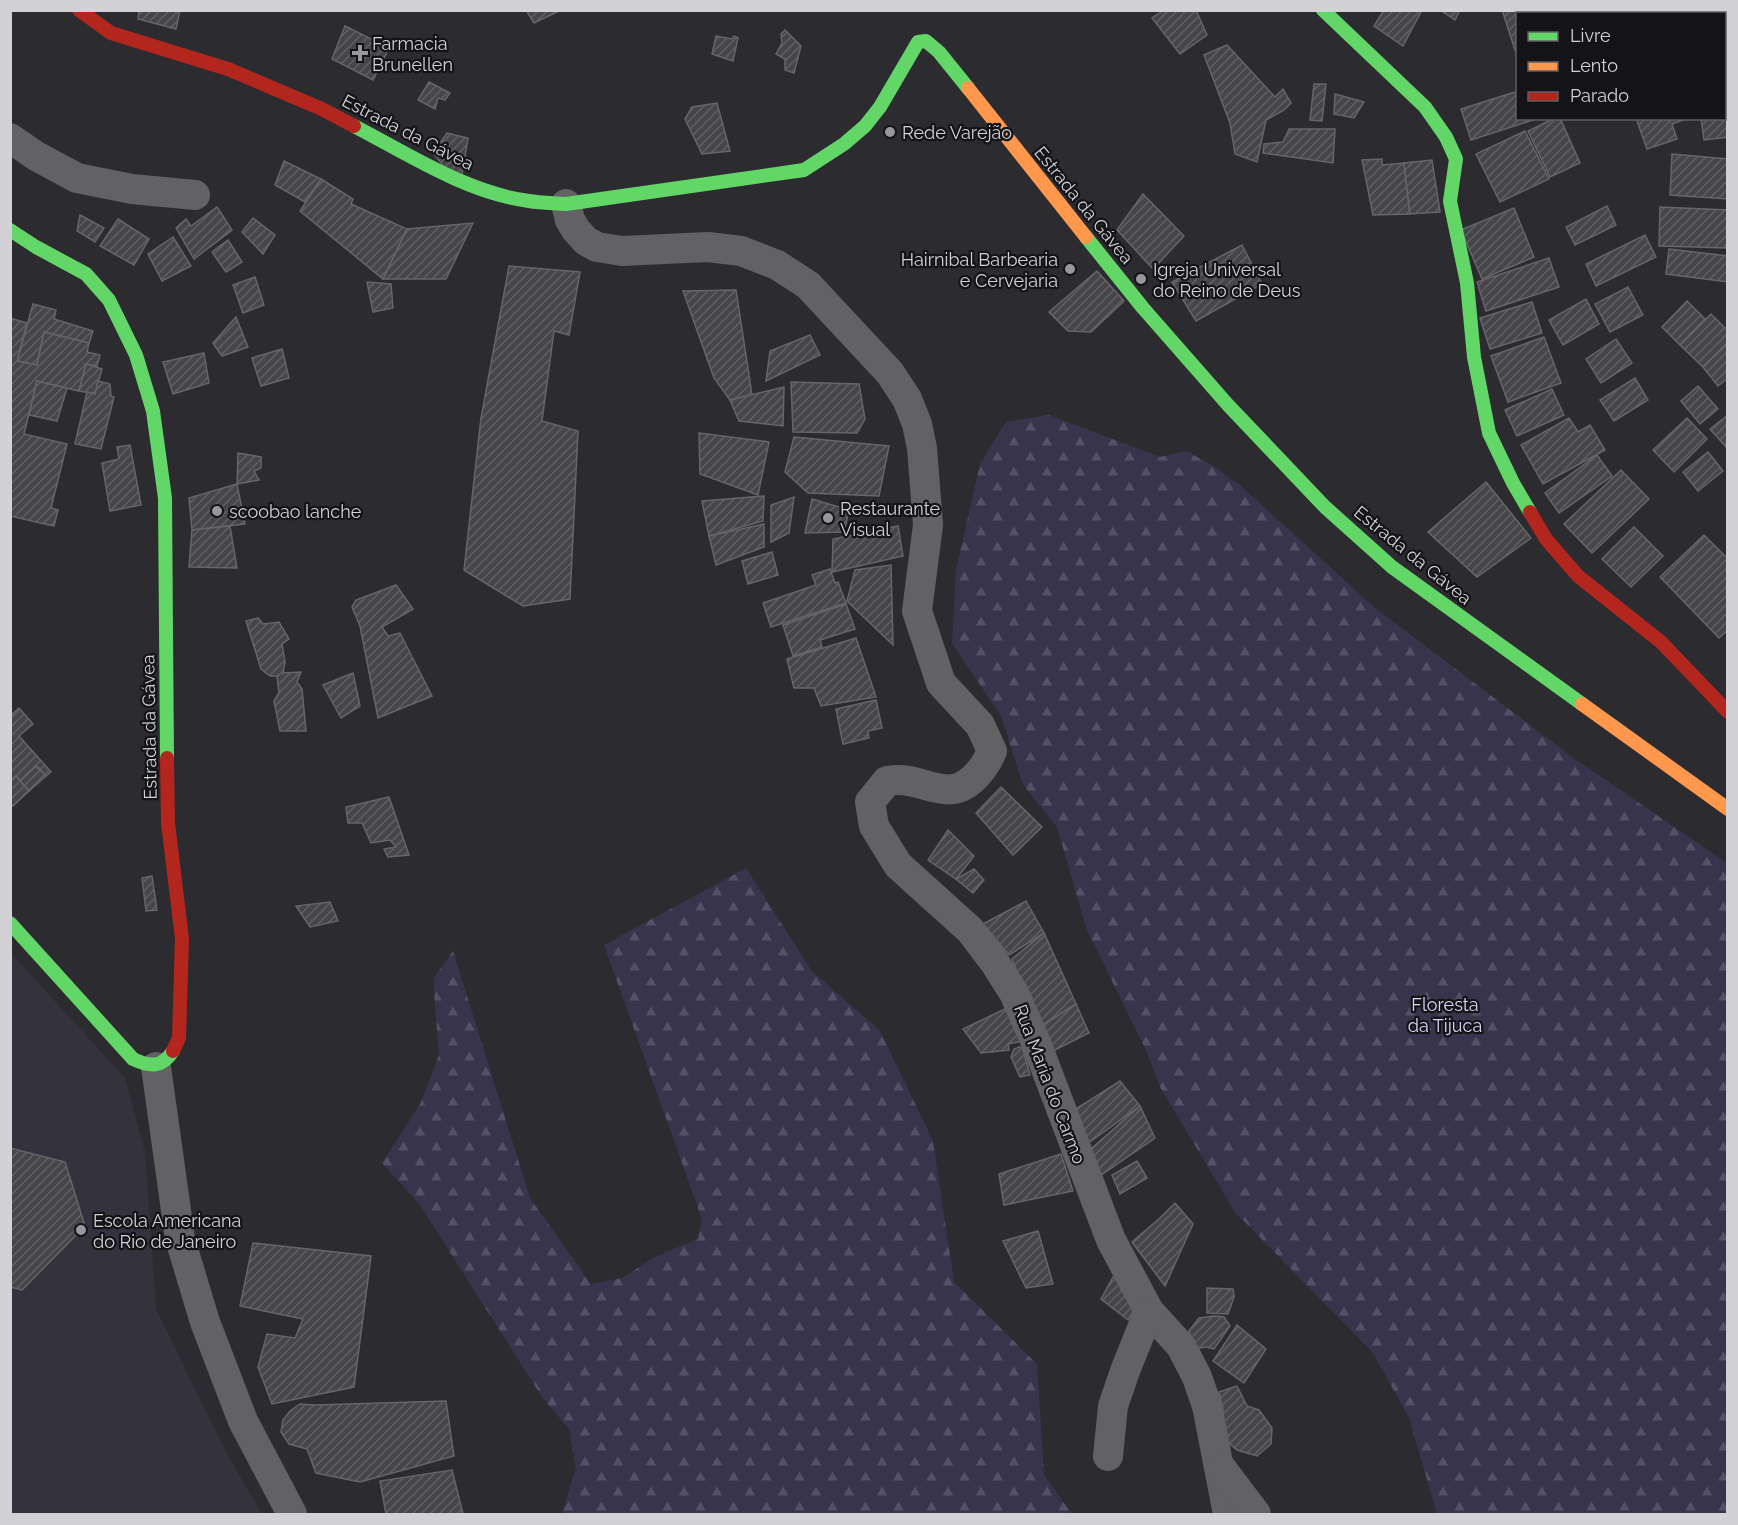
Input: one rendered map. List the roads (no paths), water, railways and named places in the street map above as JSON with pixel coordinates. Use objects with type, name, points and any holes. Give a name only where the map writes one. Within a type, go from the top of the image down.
[{"type":"street","name":"Estrada da Gávea","points":[[79,10],[111,33],[228,69],[322,109],[449,176],[483,189],[527,201],[566,204],[804,170],[833,153],[865,126],[888,94],[918,42],[926,41],[939,52],[1143,308],[1228,405],[1325,507],[1392,567],[1728,809]]},
{"type":"street","points":[[1323,10],[1425,107],[1446,137],[1456,159],[1450,201],[1467,283],[1474,357],[1489,433],[1513,483],[1546,539],[1578,576],[1661,642],[1728,712]]},
{"type":"street","points":[[10,138],[36,156],[77,178],[132,189],[195,195]]},
{"type":"street","name":"Rua Maria do Carmo","points":[[566,204],[570,220],[576,230],[591,244],[608,251],[708,247],[741,251],[777,265],[808,285],[890,373],[906,399],[917,424],[922,448],[928,525],[917,611],[941,682],[980,725],[993,751],[977,776],[964,786],[946,790],[903,778],[887,780],[870,802],[874,826],[898,865],[970,930],[1014,993],[1035,1040],[1111,1240],[1149,1311],[1180,1346],[1197,1377],[1207,1406],[1228,1515]]},
{"type":"street","name":"Estrada da Gávea","points":[[10,230],[86,274],[110,300],[136,355],[153,411],[165,498],[168,823],[182,939],[179,1038],[174,1052],[165,1062],[156,1067]]},
{"type":"street","points":[[10,923],[133,1059],[147,1066],[156,1067],[180,1239],[201,1312],[243,1421],[292,1515]]},
{"type":"street","points":[[1108,1456],[1113,1406],[1149,1311]]},
{"type":"street","points":[[1218,1464],[1256,1515]]},
{"type":"place","name":"Farmacia Brunellen","points":[[360,53]]},
{"type":"place","name":"Rede Varejão","points":[[890,132]]},
{"type":"place","name":"Hairnibal Barbearia e Cervejaria","points":[[1070,269]]},
{"type":"place","name":"Igreja Universal do Reino de Deus","points":[[1141,279]]},
{"type":"place","name":"scoobao lanche","points":[[217,511]]},
{"type":"place","name":"Restaurante Visual","points":[[828,518]]},
{"type":"place","name":"Escola Americana do Rio de Janeiro","points":[[81,1230]]},
{"type":"park label","name":"Floresta da Tijuca","points":[[1445,1014]]}]
